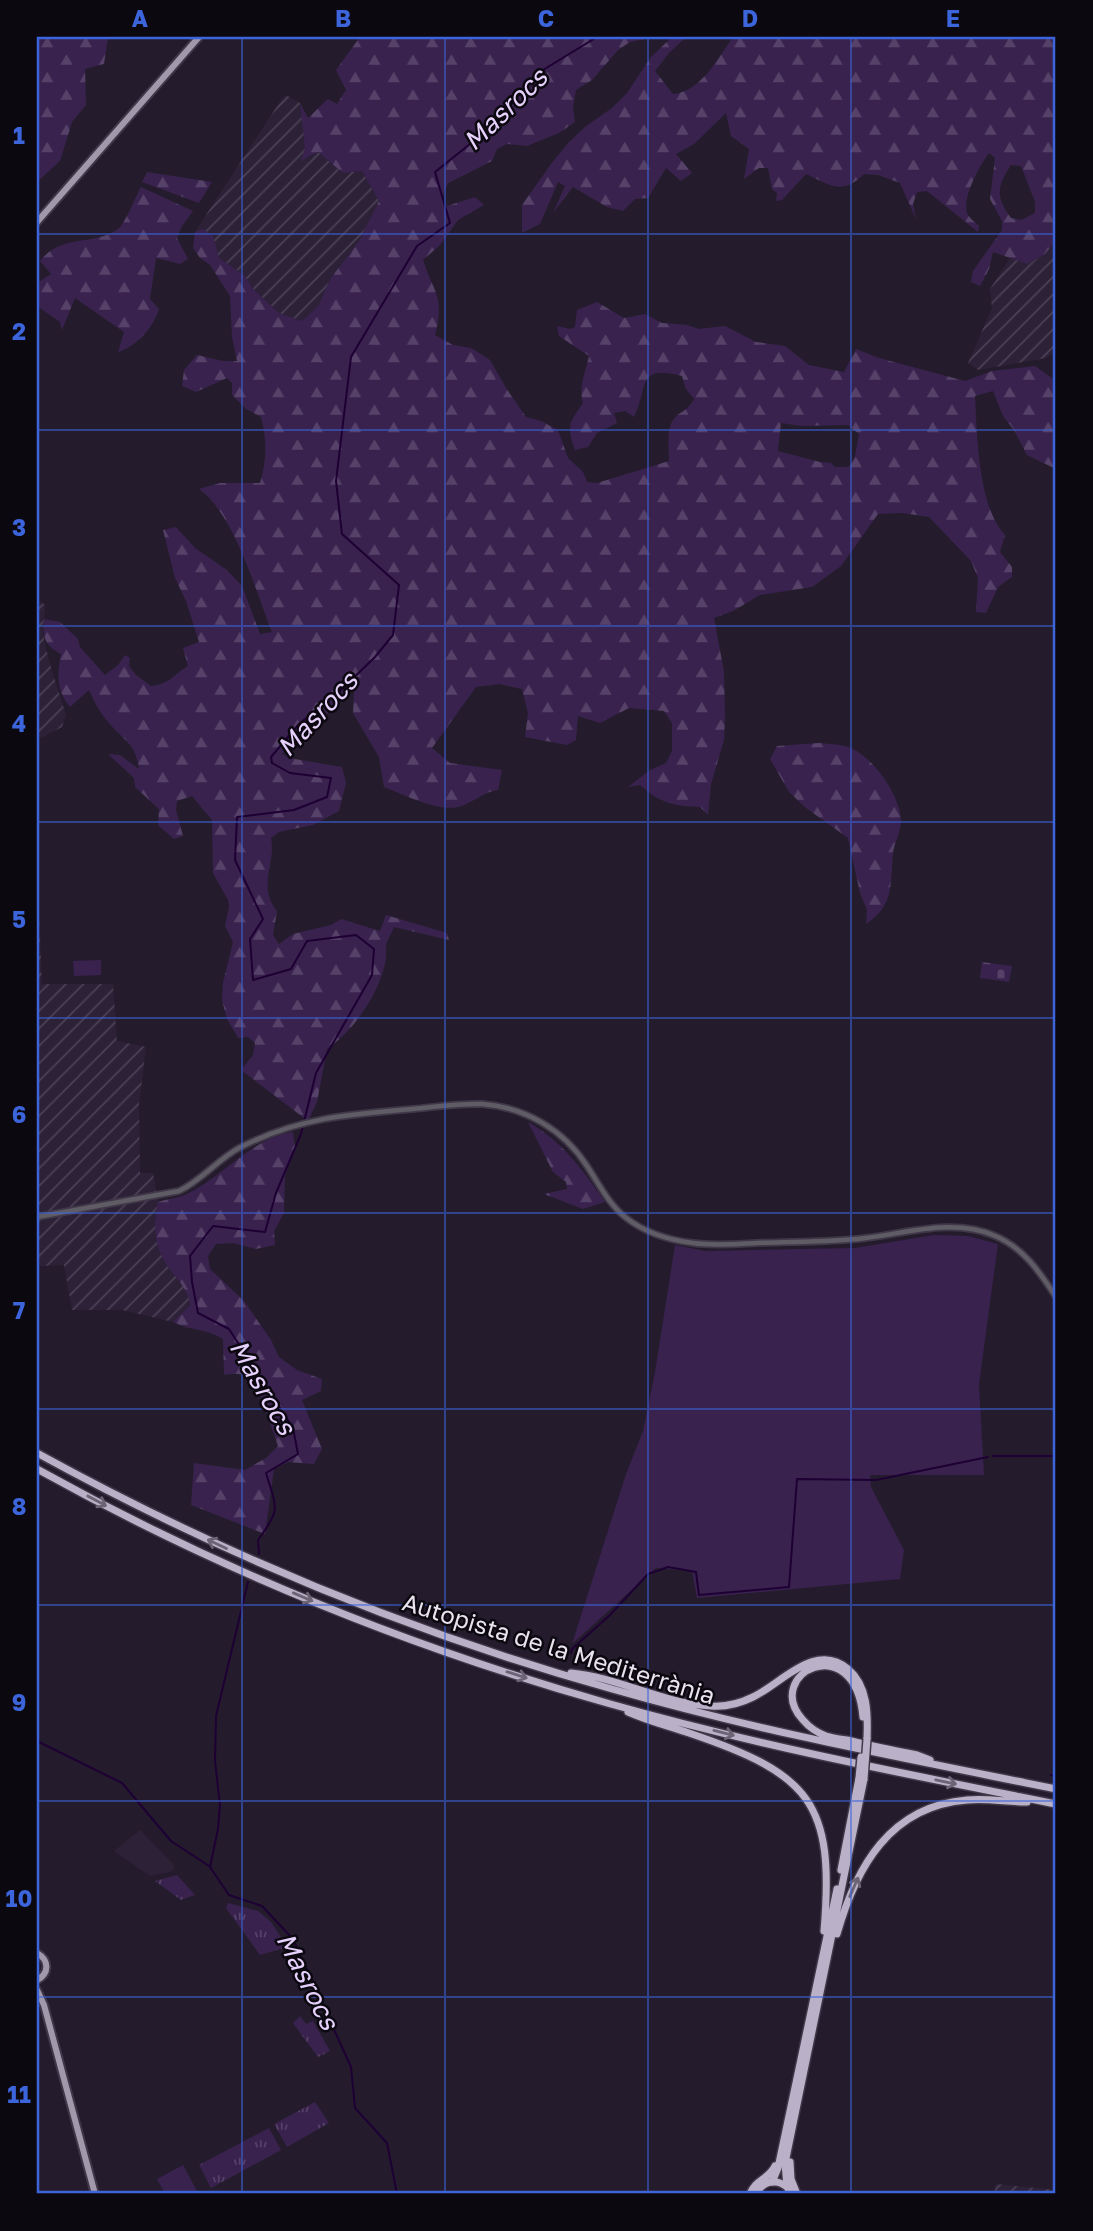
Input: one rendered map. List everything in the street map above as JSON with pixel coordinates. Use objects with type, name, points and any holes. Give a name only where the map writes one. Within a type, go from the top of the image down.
[{"type":"highway","name":"Autopista de la Mediterrània","points":[[37,1452],[144,1509],[272,1568],[384,1614],[556,1672],[698,1712],[1056,1789]]},
{"type":"highway","name":"Autopista de la Mediterrània","points":[[37,1469],[185,1545],[336,1610],[467,1659],[610,1704],[837,1759],[1056,1805]]},
{"type":"highway","points":[[556,1672],[580,1674],[676,1700],[714,1707],[755,1697],[806,1663],[830,1661],[845,1667],[859,1683],[866,1701],[862,1779],[785,2163],[789,2191]]},
{"type":"highway","points":[[865,1739],[861,1703],[851,1679],[832,1666],[818,1665],[805,1672],[794,1687],[792,1701],[799,1715],[811,1727],[826,1736],[916,1755],[954,1769]]},
{"type":"highway","points":[[610,1704],[643,1719],[688,1732],[754,1759],[786,1777],[806,1797],[820,1827],[827,1867],[822,1975]]},
{"type":"highway","points":[[772,2182],[778,2168],[822,1975],[853,1888],[870,1856],[897,1827],[929,1808],[962,1801],[1037,1802],[1056,1805]]},
{"type":"highway","points":[[796,2113],[797,2126],[789,2170],[797,2194]]},
{"type":"highway","points":[[750,2194],[756,2184],[772,2172],[783,2143]]},
{"type":"highway","points":[[756,2194],[763,2185],[772,2182],[789,2191]]},
{"type":"main road","points":[[37,222],[200,37]]},
{"type":"main road","points":[[37,1953],[46,1963],[46,1972],[39,1979],[39,1993],[95,2194]]},
{"type":"street","points":[[37,1217],[179,1191],[194,1183],[238,1149],[284,1127],[359,1113],[461,1104],[489,1105],[516,1111],[545,1124],[570,1145],[625,1217],[651,1233],[704,1245],[858,1239],[948,1227],[982,1231],[1010,1243],[1033,1264],[1056,1297]]},
{"type":"shaded area","points":[[286,95],[300,103],[307,159],[318,152],[343,173],[362,171],[379,201],[359,241],[331,278],[318,306],[302,321],[279,313],[253,289],[244,275],[219,258],[195,232]]},
{"type":"shaded area","points":[[1056,240],[1056,352],[1046,358],[978,370],[968,363],[992,308],[990,289],[1010,258],[1028,264],[1045,254]]},
{"type":"shaded area","points":[[37,599],[45,605],[43,634],[66,715],[62,727],[37,740]]},
{"type":"shaded area","points":[[37,911],[42,984],[113,984],[117,1041],[146,1047],[139,1104],[140,1173],[153,1173],[158,1202],[155,1217],[168,1267],[188,1292],[190,1305],[173,1322],[122,1310],[72,1310],[64,1265],[37,1266]]},
{"type":"shaded area","points":[[140,1830],[173,1864],[174,1869],[150,1876],[114,1851]]},
{"type":"shaded area","points":[[996,2184],[1056,2190],[1056,2194],[994,2194]]},
{"type":"green space","points":[[37,37],[108,37],[104,64],[85,69],[86,105],[72,122],[60,161],[37,182]]},
{"type":"green space","points":[[360,37],[656,37],[630,42],[618,50],[592,80],[576,90],[573,107],[575,122],[559,133],[527,146],[507,144],[497,149],[492,161],[448,183],[442,197],[447,206],[475,197],[484,205],[458,220],[440,245],[423,260],[437,296],[439,312],[435,335],[453,345],[471,348],[490,360],[526,417],[558,430],[568,458],[583,472],[587,482],[597,483],[669,461],[671,423],[694,399],[686,389],[682,376],[657,373],[646,380],[634,417],[625,411],[614,413],[617,423],[597,433],[588,447],[575,450],[570,425],[583,403],[582,385],[589,356],[559,336],[557,326],[570,329],[575,327],[577,310],[597,302],[624,318],[645,314],[662,323],[699,329],[725,326],[756,342],[785,346],[809,365],[844,372],[856,349],[879,358],[965,381],[992,371],[1035,366],[1056,381],[1056,469],[1027,455],[1003,416],[993,391],[975,396],[978,449],[984,489],[996,523],[1005,535],[1000,552],[1012,567],[1012,577],[998,587],[986,613],[976,612],[978,578],[971,561],[929,517],[902,513],[878,514],[841,566],[812,587],[760,595],[733,611],[714,618],[724,672],[725,717],[724,740],[711,784],[708,815],[700,807],[682,806],[661,800],[640,785],[628,787],[650,770],[666,763],[672,751],[672,723],[664,711],[629,708],[600,723],[578,716],[576,740],[567,745],[525,737],[528,713],[522,689],[499,684],[476,687],[432,748],[450,763],[502,770],[498,790],[450,808],[420,802],[384,787],[379,757],[353,713],[354,691],[345,693],[333,708],[282,754],[295,759],[342,767],[346,783],[339,811],[313,825],[279,832],[271,838],[268,893],[277,911],[273,935],[279,944],[293,934],[331,925],[341,919],[380,931],[386,915],[447,933],[449,940],[394,927],[387,942],[386,961],[370,1000],[355,1022],[327,1049],[317,1102],[308,1121],[241,1070],[253,1055],[255,1043],[248,1037],[238,1038],[227,1019],[222,1000],[223,983],[233,942],[225,926],[228,900],[213,873],[212,820],[192,796],[177,801],[176,810],[183,836],[174,839],[158,825],[159,809],[135,787],[134,778],[108,754],[120,755],[139,769],[135,753],[103,715],[89,690],[70,707],[65,701],[59,682],[61,654],[48,644],[44,636],[44,619],[60,622],[78,639],[80,647],[105,675],[118,665],[125,655],[130,658],[129,666],[136,675],[151,686],[167,681],[188,666],[183,648],[199,642],[186,601],[175,578],[163,530],[176,527],[195,548],[227,570],[242,586],[260,634],[272,632],[233,534],[212,500],[199,489],[220,483],[260,483],[265,450],[261,417],[246,409],[232,395],[232,383],[227,378],[196,392],[182,386],[184,370],[197,355],[237,361],[232,337],[230,296],[210,265],[200,258],[193,248],[195,232],[203,229],[213,236],[219,258],[244,275],[253,289],[279,313],[302,321],[318,306],[331,278],[359,241],[379,201],[362,171],[343,173],[318,152],[301,161],[305,148],[300,103],[308,118],[328,99],[337,104],[346,90],[336,70]],"holes":[[[781,423],[801,426],[848,425],[859,434],[855,456],[849,467],[835,467],[831,463],[778,451]]]},
{"type":"green space","points":[[672,37],[686,37],[655,71],[673,94],[683,92],[700,81],[733,37],[1056,37],[1056,240],[1045,254],[1027,264],[993,252],[989,269],[980,286],[971,282],[973,271],[1002,230],[1002,221],[990,199],[995,158],[989,153],[969,190],[966,206],[967,213],[979,226],[978,232],[927,191],[917,192],[913,204],[916,219],[900,183],[878,175],[864,174],[842,187],[829,185],[806,174],[782,200],[776,201],[777,193],[772,189],[768,168],[759,168],[744,179],[749,149],[731,136],[726,113],[694,144],[676,154],[692,173],[681,181],[666,168],[648,198],[635,199],[623,211],[607,207],[573,187],[553,213],[565,186],[558,182],[540,224],[522,233],[522,205],[551,164],[585,127],[612,108],[627,93],[651,57]],"holes":[[[1011,165],[1021,166],[1035,202],[1035,213],[1021,220],[1011,218],[1000,197],[1003,179]]]},
{"type":"green space","points":[[147,172],[212,182],[199,203],[142,182]]},
{"type":"green space","points":[[141,187],[193,211],[177,238],[188,259],[180,264],[156,258],[150,299],[159,309],[138,341],[118,352],[124,332],[75,298],[62,330],[60,322],[37,306],[37,283],[51,274],[40,261],[59,246],[102,237],[120,227]]},
{"type":"green space","points":[[819,743],[847,747],[869,760],[885,779],[900,811],[901,825],[894,849],[889,893],[882,909],[866,924],[867,910],[860,893],[848,838],[806,808],[789,792],[770,759],[777,746]]},
{"type":"green space","points":[[101,960],[101,975],[74,976],[73,961]]},
{"type":"green space","points":[[982,962],[1012,966],[1009,982],[980,978]]},
{"type":"green space","points":[[528,1122],[562,1147],[605,1202],[583,1209],[544,1194],[567,1189],[566,1182],[553,1172]]},
{"type":"green space","points":[[293,1132],[295,1148],[285,1175],[284,1213],[274,1231],[275,1245],[256,1249],[233,1243],[216,1244],[208,1256],[210,1269],[244,1301],[271,1340],[279,1357],[297,1370],[322,1379],[321,1391],[302,1400],[322,1449],[314,1464],[288,1462],[274,1469],[265,1534],[191,1505],[194,1463],[245,1470],[266,1458],[278,1446],[256,1383],[242,1374],[224,1375],[223,1339],[173,1322],[190,1305],[189,1299],[160,1252],[155,1219],[158,1202],[185,1195],[265,1141]]},
{"type":"green space","points":[[934,1235],[968,1236],[998,1244],[979,1384],[984,1475],[870,1475],[871,1487],[904,1550],[900,1579],[697,1598],[692,1571],[656,1568],[572,1644],[626,1474],[643,1431],[675,1245],[705,1251],[855,1248]]},
{"type":"green space","points":[[177,1875],[195,1895],[181,1900],[155,1881]]},
{"type":"green space","points":[[228,1903],[258,1911],[271,1922],[287,1947],[260,1955],[226,1908]]},
{"type":"green space","points":[[300,2016],[306,2024],[313,2021],[330,2051],[318,2057],[293,2023]]},
{"type":"green space","points":[[315,2102],[329,2123],[287,2147],[274,2124]]},
{"type":"green space","points":[[269,2128],[281,2150],[211,2188],[199,2165]]},
{"type":"green space","points":[[183,2165],[197,2191],[190,2194],[165,2194],[157,2179]]},
{"type":"waterway","name":"Masrocs","points":[[259,1554],[258,1540],[274,1515],[275,1508],[266,1473],[298,1454],[293,1428],[229,1329],[198,1313],[190,1256],[213,1226],[265,1232],[276,1193],[301,1134],[316,1073],[372,975],[374,949],[356,935],[307,941],[291,969],[253,980],[250,939],[263,919],[235,860],[237,817],[294,810],[327,797],[331,778],[290,773],[272,763],[271,757],[299,724],[341,690],[393,635],[399,585],[342,534],[336,481],[351,357],[417,246],[450,223],[435,172],[490,128],[538,73],[597,37]]},
{"type":"waterway","points":[[993,1456],[1056,1456]]},
{"type":"waterway","points":[[571,1653],[648,1574],[668,1567],[696,1572],[699,1595],[789,1587],[797,1479],[876,1480],[988,1457]]},
{"type":"waterway","name":"Masrocs","points":[[248,1582],[216,1716],[215,1761],[220,1805],[210,1867],[229,1895],[262,1906],[293,1939],[351,2067],[355,2108],[387,2143],[397,2194]]},
{"type":"waterway","points":[[37,1741],[122,1783],[171,1841],[209,1866]]},
{"type":"waterway","points":[[1051,1775],[1056,1776]]}]
